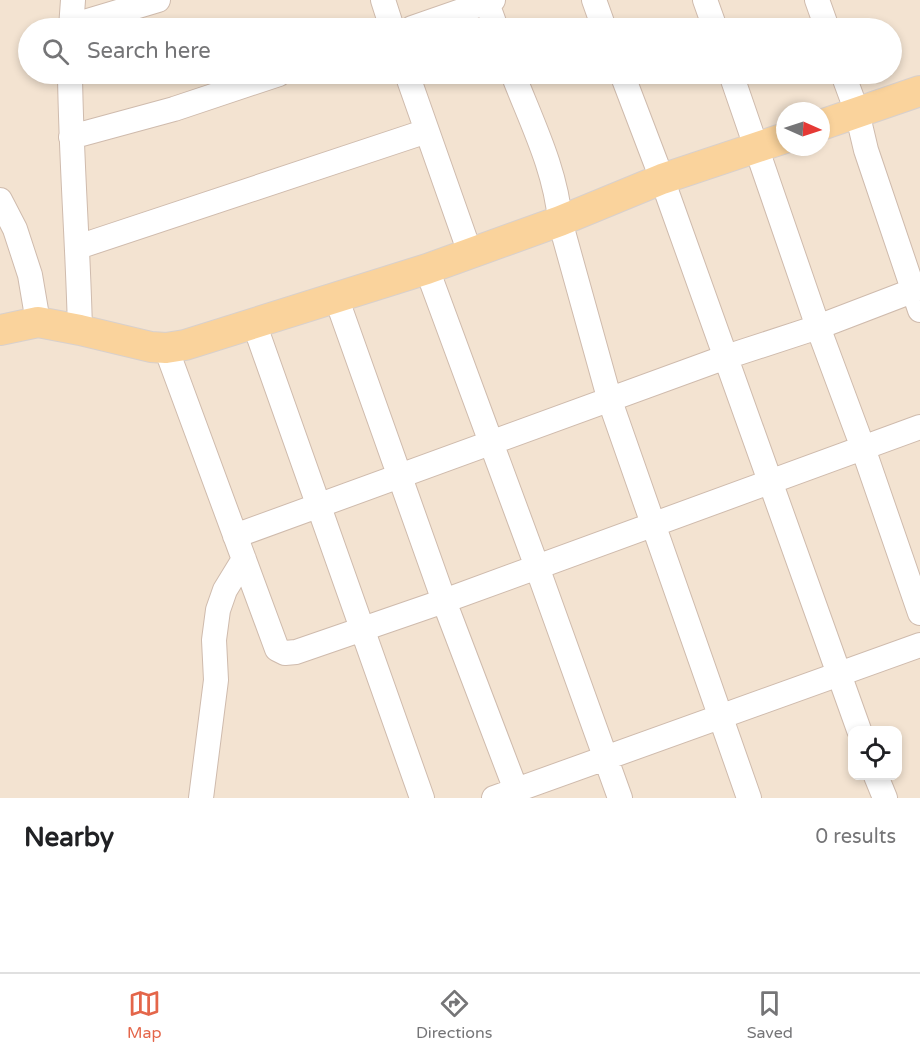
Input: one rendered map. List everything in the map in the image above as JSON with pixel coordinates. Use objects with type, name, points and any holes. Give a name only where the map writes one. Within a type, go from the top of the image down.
[{"type":"main road","points":[[830,122],[920,91]]},
{"type":"main road","points":[[0,330],[38,322],[151,347],[166,348],[184,345],[427,269],[560,221],[662,179],[772,143]]},
{"type":"street","points":[[72,18],[73,0]]},
{"type":"street","points":[[100,18],[158,0]]},
{"type":"street","points":[[382,0],[388,18]]},
{"type":"street","points":[[594,0],[600,18]]},
{"type":"street","points":[[705,0],[711,18]]},
{"type":"street","points":[[817,0],[823,18]]},
{"type":"street","points":[[441,18],[489,1],[493,18]]},
{"type":"street","points":[[70,84],[80,330]]},
{"type":"street","points":[[71,138],[174,109],[249,84]]},
{"type":"street","points":[[411,84],[470,253]]},
{"type":"street","points":[[517,84],[552,178],[558,199],[560,221],[610,401],[749,798]]},
{"type":"street","points":[[626,84],[858,726]]},
{"type":"street","points":[[737,84],[772,143],[818,327],[920,613]]},
{"type":"street","points":[[235,536],[726,357],[918,296],[866,150],[857,112],[847,84]]},
{"type":"street","points":[[78,247],[427,131]]},
{"type":"street","points":[[0,200],[15,229],[30,275],[38,322]]},
{"type":"street","points":[[427,269],[620,798]]},
{"type":"street","points":[[336,297],[444,601],[518,794]]},
{"type":"street","points":[[254,323],[422,798]]},
{"type":"street","points":[[166,348],[278,649],[285,653],[296,652],[444,601],[920,427]]},
{"type":"street","points":[[201,798],[216,680],[214,640],[218,610],[225,590],[244,559]]},
{"type":"street","points":[[494,798],[518,794],[606,757],[920,645]]},
{"type":"street","points":[[878,780],[885,798]]},
{"type":"shaded area","points":[[0,0],[920,0],[920,798],[0,798]]}]
